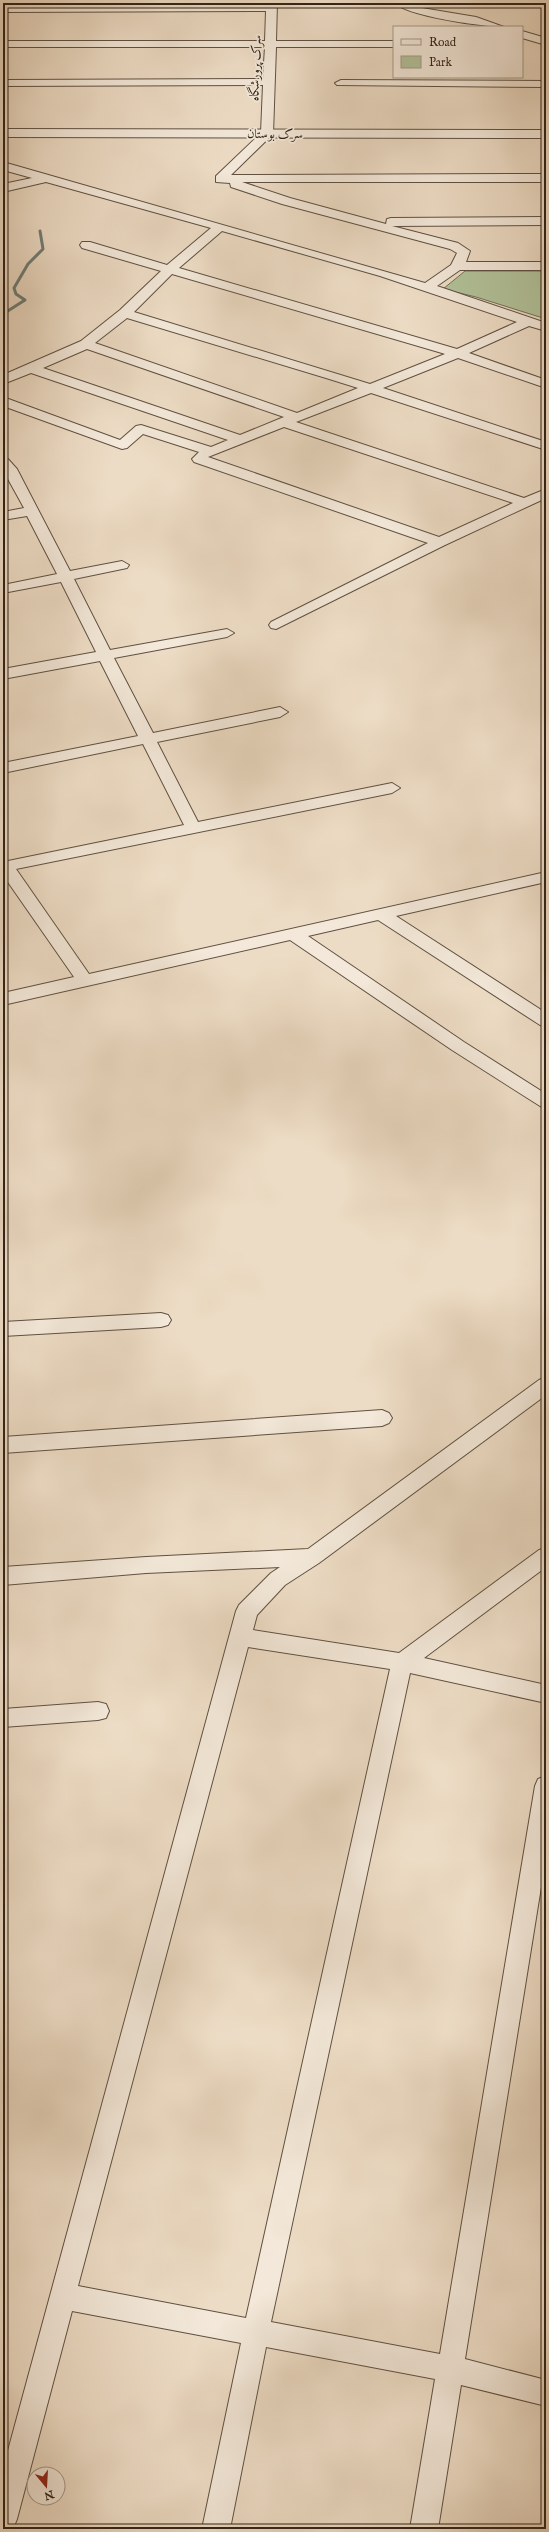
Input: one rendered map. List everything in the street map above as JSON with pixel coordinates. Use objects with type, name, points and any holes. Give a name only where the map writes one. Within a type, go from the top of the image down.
[{"type":"street","points":[[401,3],[413,10],[476,20],[495,26]]},
{"type":"street","points":[[3,9],[272,6]]},
{"type":"street","name":"سرک پرورشگاه","points":[[267,129],[272,6]]},
{"type":"street","points":[[523,34],[546,43]]},
{"type":"street","points":[[523,44],[546,43]]},
{"type":"street","points":[[3,44],[393,44]]},
{"type":"street","points":[[3,83],[269,82]]},
{"type":"street","points":[[341,83],[546,84]]},
{"type":"street","name":"سرک بوستان","points":[[3,124],[546,134]]},
{"type":"street","name":"سرک بوستان","points":[[3,133],[546,124]]},
{"type":"street","points":[[220,179],[267,129]]},
{"type":"street","points":[[3,166],[43,179],[427,287],[546,327]]},
{"type":"street","points":[[220,179],[546,178]]},
{"type":"street","points":[[3,188],[43,179]]},
{"type":"street","points":[[220,179],[286,201],[370,222],[454,246],[464,251],[463,258],[458,266],[427,287]]},
{"type":"street","points":[[370,222],[546,221]]},
{"type":"street","points":[[3,380],[86,344],[125,313],[170,269],[219,228]]},
{"type":"street","points":[[86,245],[456,354],[546,384]]},
{"type":"street","points":[[458,266],[546,266]]},
{"type":"street","points":[[125,313],[331,375],[546,446]]},
{"type":"street","points":[[440,542],[199,459],[202,455],[299,418],[367,388],[456,354],[529,321]]},
{"type":"street","points":[[86,344],[299,418]]},
{"type":"street","points":[[31,368],[241,440]]},
{"type":"street","points":[[3,401],[122,444],[141,429],[211,452]]},
{"type":"street","points":[[285,423],[526,503]]},
{"type":"street","points":[[3,462],[10,469],[32,511],[64,576],[106,654],[193,828]]},
{"type":"street","points":[[276,625],[440,542],[546,493]]},
{"type":"street","points":[[3,516],[32,511]]},
{"type":"street","points":[[3,589],[122,565]]},
{"type":"street","points":[[3,674],[106,654],[228,633]]},
{"type":"street","points":[[3,768],[280,712]]},
{"type":"street","points":[[86,982],[5,867],[392,788]]},
{"type":"street","points":[[3,999],[86,982],[379,913],[544,880]]},
{"type":"street","points":[[379,913],[546,1021]]},
{"type":"street","points":[[293,934],[458,1046],[546,1102]]},
{"type":"street","points":[[3,1329],[161,1320]]},
{"type":"street","points":[[3,2519],[247,1611],[278,1579],[312,1557],[546,1385]]},
{"type":"street","points":[[3,1445],[382,1418]]},
{"type":"street","points":[[216,2529],[256,2333],[402,1662],[546,1556]]},
{"type":"street","points":[[3,1576],[146,1565],[312,1557]]},
{"type":"street","points":[[240,1636],[402,1662],[546,1694]]},
{"type":"street","points":[[3,1718],[98,1710]]},
{"type":"street","points":[[424,2529],[452,2369],[546,1786]]},
{"type":"street","points":[[62,2296],[452,2369],[546,2393]]},
{"type":"green space","points":[[465,271],[546,271],[546,319],[476,297],[443,289]]},
{"type":"waterway","points":[[3,314],[25,300],[16,294],[14,288],[28,264],[43,249],[40,231]]}]
